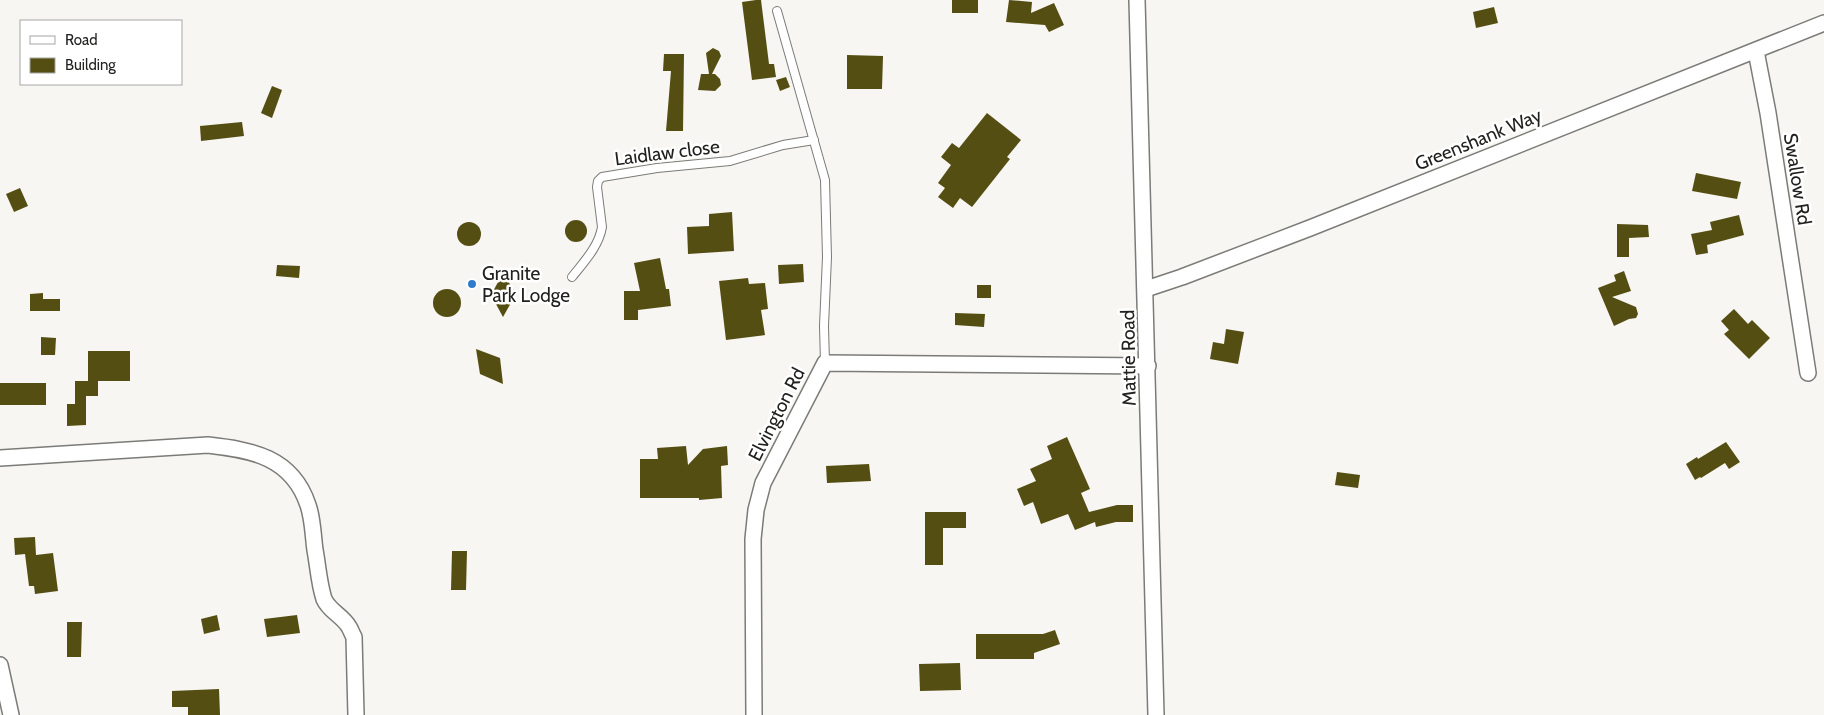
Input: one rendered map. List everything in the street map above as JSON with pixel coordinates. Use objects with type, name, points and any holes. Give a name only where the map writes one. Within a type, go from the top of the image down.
[{"type":"street","name":"Mattie Road","points":[[1137,0],[1156,715]]},
{"type":"street","name":"Greenshank Way","points":[[1146,289],[1292,235],[1824,23]]},
{"type":"street","name":"Swallow Rd","points":[[1756,51],[1768,114],[1808,373]]},
{"type":"street","name":"Elvington Rd","points":[[754,715],[753,539],[756,510],[764,483],[825,363],[1148,366]]},
{"type":"street","points":[[0,458],[208,445],[238,449],[261,455],[282,466],[300,486],[308,506],[325,600],[334,612],[349,626],[354,637],[356,715]]},
{"type":"street","points":[[0,665],[11,715]]},
{"type":"lane","points":[[777,11],[825,180],[827,256],[825,363]]},
{"type":"lane","name":"Laidlaw close","points":[[572,277],[594,248],[601,233],[597,187],[598,181],[602,177],[657,168],[730,161],[783,145],[814,140]]},
{"type":"building","points":[[761,0],[769,64],[774,64],[776,77],[752,80],[742,2]]},
{"type":"building","points":[[952,0],[978,0],[978,13],[952,13]]},
{"type":"building","points":[[1009,0],[1032,2],[1031,13],[1054,3],[1064,25],[1049,32],[1045,25],[1006,22]]},
{"type":"building","points":[[1494,7],[1498,23],[1476,28],[1473,12]]},
{"type":"building","points":[[713,48],[719,51],[721,56],[712,74],[715,74],[720,79],[721,85],[715,91],[698,90],[701,74],[709,74],[706,53]]},
{"type":"building","points":[[664,54],[684,54],[683,131],[666,131],[671,71],[663,71]]},
{"type":"building","points":[[847,55],[883,56],[882,89],[847,89]]},
{"type":"building","points":[[786,77],[790,87],[780,91],[776,80]]},
{"type":"building","points":[[272,86],[282,90],[272,118],[261,113]]},
{"type":"building","points":[[987,113],[1021,140],[1007,157],[1010,159],[972,207],[960,198],[953,208],[938,197],[945,188],[938,183],[951,165],[941,157],[952,143],[959,148]]},
{"type":"building","points":[[242,122],[244,136],[201,141],[200,126]]},
{"type":"building","points":[[1696,173],[1741,182],[1737,199],[1692,191]]},
{"type":"building","points":[[20,188],[28,206],[14,212],[6,194]]},
{"type":"building","points":[[732,212],[734,251],[688,254],[687,227],[709,226],[709,214]]},
{"type":"building","points":[[1739,215],[1744,235],[1707,245],[1708,253],[1696,255],[1691,234],[1712,230],[1710,222]]},
{"type":"building","points":[[576,220],[584,223],[587,231],[584,239],[576,242],[568,239],[565,231],[568,223]]},
{"type":"building","points":[[469,222],[478,225],[481,234],[478,243],[469,246],[460,243],[457,234],[460,225]]},
{"type":"building","points":[[1617,224],[1648,225],[1649,237],[1629,238],[1629,257],[1617,257]]},
{"type":"building","points":[[660,258],[666,289],[669,289],[671,306],[638,310],[638,320],[624,320],[624,291],[640,291],[634,263]]},
{"type":"building","points":[[803,264],[804,282],[779,284],[778,265]]},
{"type":"building","points":[[277,265],[300,266],[299,278],[276,276]]},
{"type":"building","points":[[1624,271],[1631,291],[1612,297],[1636,307],[1638,314],[1636,318],[1614,326],[1598,288],[1616,281],[1614,275]]},
{"type":"building","points":[[503,273],[516,294],[503,317],[491,295]]},
{"type":"building","points":[[748,278],[749,284],[765,283],[768,309],[761,310],[765,335],[726,340],[719,281]]},
{"type":"building","points":[[977,285],[991,285],[991,298],[977,298]]},
{"type":"building","points":[[447,289],[457,293],[461,303],[457,313],[447,317],[437,313],[433,303],[437,293]]},
{"type":"building","points":[[43,293],[43,299],[60,299],[60,311],[30,311],[30,294]]},
{"type":"building","points":[[1734,309],[1748,324],[1752,320],[1770,338],[1749,359],[1724,334],[1729,330],[1721,321]]},
{"type":"building","points":[[955,313],[985,314],[984,327],[955,325]]},
{"type":"building","points":[[1226,329],[1244,332],[1238,364],[1210,359],[1213,342],[1224,344]]},
{"type":"building","points":[[41,337],[56,338],[55,355],[41,355]]},
{"type":"building","points":[[476,349],[500,358],[503,384],[480,374]]},
{"type":"building","points":[[88,351],[130,351],[130,381],[98,381],[98,396],[86,396],[86,425],[67,426],[67,404],[75,404],[75,381],[88,381]]},
{"type":"building","points":[[0,383],[46,383],[46,405],[0,405]]},
{"type":"building","points":[[1067,437],[1090,489],[1081,493],[1089,512],[1117,505],[1133,505],[1133,522],[1116,522],[1096,527],[1095,522],[1075,530],[1068,514],[1041,524],[1033,502],[1024,506],[1017,489],[1036,481],[1030,469],[1052,459],[1047,446]]},
{"type":"building","points":[[1726,442],[1740,462],[1729,469],[1725,463],[1695,480],[1686,464]]},
{"type":"building","points":[[686,446],[688,465],[703,449],[727,446],[728,465],[721,466],[722,498],[699,500],[699,498],[640,498],[640,459],[658,459],[657,448]]},
{"type":"building","points":[[869,464],[871,481],[827,483],[826,466]]},
{"type":"building","points":[[1337,472],[1360,475],[1358,488],[1335,485]]},
{"type":"building","points":[[925,512],[966,512],[966,528],[943,528],[943,565],[925,565]]},
{"type":"building","points":[[35,537],[36,555],[53,553],[58,591],[35,594],[34,586],[29,586],[25,554],[15,555],[14,538]]},
{"type":"building","points":[[452,551],[467,551],[466,590],[451,590]]},
{"type":"building","points":[[217,615],[220,630],[204,634],[201,619]]},
{"type":"building","points":[[297,615],[300,633],[267,637],[264,619]]},
{"type":"building","points":[[67,622],[82,622],[81,657],[67,657]]},
{"type":"building","points":[[1055,630],[1060,644],[1034,653],[1034,659],[976,659],[976,634],[1043,634]]},
{"type":"building","points":[[960,663],[961,690],[920,691],[919,664]]},
{"type":"building","points":[[219,689],[220,715],[188,715],[188,707],[172,707],[172,691]]},
{"type":"place","name":"Granite Park Lodge","points":[[472,284]]}]
